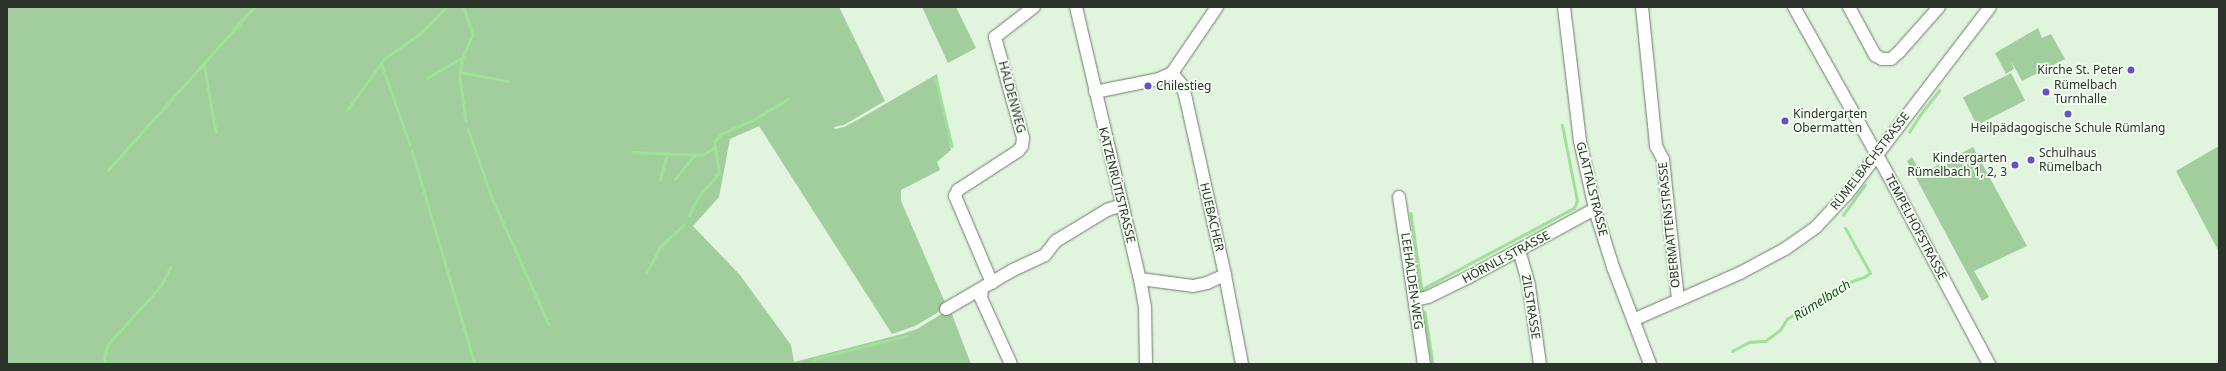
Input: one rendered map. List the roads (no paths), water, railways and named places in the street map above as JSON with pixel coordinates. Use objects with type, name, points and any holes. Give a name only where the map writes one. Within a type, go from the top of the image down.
[{"type":"street","name":"HALDENWEG","points":[[1012,364],[981,298],[987,286],[955,196],[958,190],[1018,151],[1022,146],[1024,138],[995,37],[1034,7]]},
{"type":"street","name":"KATZENRÜTISTRASSE","points":[[1076,7],[1140,279],[1145,314],[1146,364]]},
{"type":"street","points":[[1095,92],[1172,74],[1217,7]]},
{"type":"street","name":"GLATTALSTRASSE","points":[[1564,7],[1580,141],[1595,209],[1612,267],[1650,364]]},
{"type":"street","name":"OBERMATTENSTRASSE","points":[[1642,7],[1656,146],[1663,159],[1678,300]]},
{"type":"street","name":"TEMPELHOFSTRASSE","points":[[1794,7],[1877,155],[1989,364]]},
{"type":"street","points":[[1849,7],[1875,55],[1882,59],[1891,59],[1899,52],[1939,7]]},
{"type":"street","name":"RÜMELBACHSTRASSE","points":[[1632,320],[1740,273],[1785,248],[1816,227],[1847,194],[1990,7]]},
{"type":"street","name":"HUEBACHER","points":[[1172,74],[1179,81],[1184,91],[1226,275],[1242,364]]},
{"type":"street","name":"LEEHALDEN-WEG","points":[[1399,197],[1424,364]]},
{"type":"street","points":[[946,309],[1013,270],[1045,255],[1056,241],[1106,210],[1122,205]]},
{"type":"street","name":"HÖRNLI-STRASSE","points":[[1415,300],[1428,297],[1595,209]]},
{"type":"street","name":"ZILSTRASSE","points":[[1519,250],[1530,286],[1540,364]]},
{"type":"street","points":[[1140,279],[1193,286],[1206,283],[1226,275]]},
{"type":"waterway","points":[[108,170],[254,7]]},
{"type":"waterway","points":[[347,110],[384,59],[422,32],[446,7]]},
{"type":"waterway","points":[[464,7],[473,35],[463,57],[460,77],[466,121]]},
{"type":"waterway","points":[[427,78],[463,57]]},
{"type":"waterway","points":[[204,63],[216,132]]},
{"type":"waterway","points":[[381,63],[410,144]]},
{"type":"waterway","points":[[461,72],[507,81]]},
{"type":"waterway","points":[[936,78],[952,146]]},
{"type":"waterway","name":"Rümelbach","points":[[1909,132],[1939,91]]},
{"type":"waterway","points":[[689,216],[698,197],[719,173],[714,142],[721,134],[753,120],[788,99]]},
{"type":"waterway","points":[[1422,292],[1422,289],[1574,208],[1577,201],[1562,125]]},
{"type":"waterway","points":[[468,129],[493,200],[549,324]]},
{"type":"waterway","points":[[633,152],[702,155],[714,148]]},
{"type":"waterway","points":[[412,150],[475,364]]},
{"type":"waterway","points":[[660,180],[667,153]]},
{"type":"waterway","points":[[675,179],[695,154]]},
{"type":"waterway","name":"Rümelbach","points":[[1843,215],[1865,185]]},
{"type":"waterway","points":[[1411,213],[1422,289]]},
{"type":"waterway","points":[[647,272],[660,247],[684,225]]},
{"type":"waterway","name":"Rümelbach","points":[[1732,351],[1749,342],[1765,341],[1780,330],[1787,319],[1802,309],[1839,286],[1864,277],[1870,273],[1845,228]]},
{"type":"waterway","points":[[105,364],[104,356],[109,343],[160,287],[170,267]]},
{"type":"waterway","points":[[1425,312],[1433,364]]},
{"type":"waterway","points":[[814,359],[906,336]]},
{"type":"place","name":"Kirche St. Peter","points":[[2131,70]]},
{"type":"place","name":"Chilestieg","points":[[1148,86]]},
{"type":"place","name":"Rümelbach Turnhalle","points":[[2046,92]]},
{"type":"place","name":"Heilpädagogische Schule Rümlang","points":[[2068,114]]},
{"type":"place","name":"Kindergarten Obermatten","points":[[1785,121]]},
{"type":"place","name":"Schulhaus Rümelbach","points":[[2031,160]]},
{"type":"place","name":"Kindergarten Rümelbach 1, 2, 3","points":[[2015,165]]}]
